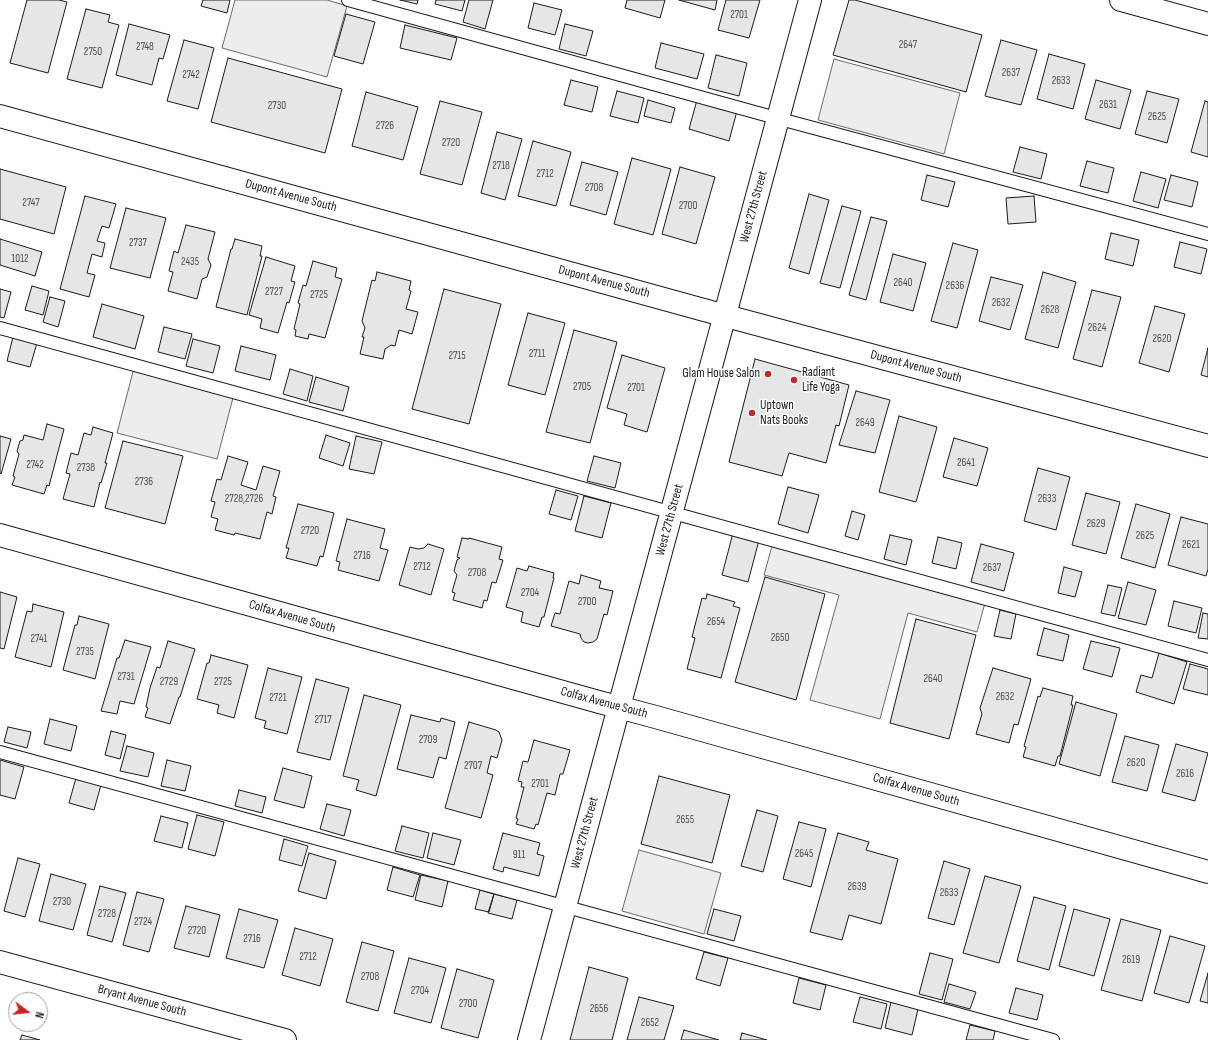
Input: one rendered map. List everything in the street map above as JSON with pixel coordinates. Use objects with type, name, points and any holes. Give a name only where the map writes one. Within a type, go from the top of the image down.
[{"type":"street","name":"West 27th Street","points":[[529,1040],[810,0]]},
{"type":"street","points":[[1122,0],[1208,24]]},
{"type":"street","name":"Dupont Avenue South","points":[[0,116],[1208,446]]},
{"type":"street","name":"Colfax Avenue South","points":[[0,535],[1208,872]]},
{"type":"street","name":"Bryant Avenue South","points":[[0,962],[285,1040]]},
{"type":"lane","points":[[348,0],[778,119],[1208,234]]},
{"type":"lane","points":[[0,328],[1208,660]]},
{"type":"lane","points":[[0,752],[565,906],[661,927],[1053,1040]]},
{"type":"shaded area","points":[[235,0],[327,0],[347,6],[327,77],[222,48]]},
{"type":"shaded area","points":[[834,59],[960,93],[944,154],[818,120]]},
{"type":"shaded area","points":[[134,368],[234,394],[217,459],[117,433]]},
{"type":"shaded area","points":[[772,546],[985,603],[977,632],[908,613],[880,719],[810,700],[839,595],[764,575]]},
{"type":"shaded area","points":[[639,850],[721,873],[704,934],[622,911]]},
{"type":"building","points":[[27,0],[59,0],[67,2],[48,73],[10,63]]},
{"type":"building","points":[[203,0],[230,0],[227,13],[201,6]]},
{"type":"building","points":[[400,0],[418,0],[417,4]]},
{"type":"building","points":[[436,0],[465,0],[462,11],[435,4]]},
{"type":"building","points":[[469,0],[493,0],[485,29],[463,22]]},
{"type":"building","points":[[627,0],[665,0],[660,18],[625,8]]},
{"type":"building","points":[[679,0],[717,0],[715,10]]},
{"type":"building","points":[[726,0],[760,0],[749,38],[718,30]]},
{"type":"building","points":[[849,0],[855,0],[982,35],[966,92],[833,55]]},
{"type":"building","points":[[534,3],[562,10],[555,35],[528,28]]},
{"type":"building","points":[[86,9],[110,15],[108,22],[119,25],[102,88],[67,79]]},
{"type":"building","points":[[346,14],[375,22],[363,64],[334,56]]},
{"type":"building","points":[[129,24],[170,35],[163,59],[159,58],[152,85],[116,75]]},
{"type":"building","points":[[565,24],[593,31],[586,56],[559,49]]},
{"type":"building","points":[[405,25],[457,38],[451,60],[400,48]]},
{"type":"building","points":[[184,40],[214,48],[198,109],[167,101]]},
{"type":"building","points":[[1001,40],[1037,50],[1021,105],[985,96]]},
{"type":"building","points":[[661,43],[704,54],[697,79],[655,68]]},
{"type":"building","points":[[1049,54],[1085,64],[1073,109],[1037,99]]},
{"type":"building","points":[[716,55],[747,63],[739,96],[708,88]]},
{"type":"building","points":[[228,58],[342,89],[325,153],[211,122]]},
{"type":"building","points":[[571,80],[598,87],[592,112],[564,105]]},
{"type":"building","points":[[1096,80],[1131,90],[1120,129],[1085,119]]},
{"type":"building","points":[[617,91],[644,98],[638,123],[610,116]]},
{"type":"building","points":[[1147,91],[1179,99],[1167,143],[1135,134]]},
{"type":"building","points":[[366,92],[418,107],[403,160],[352,146]]},
{"type":"building","points":[[648,100],[675,108],[671,123],[644,116]]},
{"type":"building","points":[[697,100],[737,111],[729,141],[689,129]]},
{"type":"building","points":[[440,101],[482,112],[462,185],[420,174]]},
{"type":"building","points":[[1205,101],[1208,102],[1208,157],[1191,152]]},
{"type":"building","points":[[497,132],[522,139],[505,200],[481,193]]},
{"type":"building","points":[[533,141],[571,152],[556,206],[518,196]]},
{"type":"building","points":[[1020,147],[1047,154],[1041,179],[1013,172]]},
{"type":"building","points":[[632,158],[671,169],[653,235],[614,224]]},
{"type":"building","points":[[1087,161],[1114,168],[1108,193],[1080,186]]},
{"type":"building","points":[[582,162],[618,172],[606,215],[570,205]]},
{"type":"building","points":[[680,167],[715,177],[696,244],[662,234]]},
{"type":"building","points":[[0,169],[66,187],[54,234],[0,219]]},
{"type":"building","points":[[1141,172],[1166,179],[1158,208],[1133,201]]},
{"type":"building","points":[[927,175],[955,182],[948,207],[921,200]]},
{"type":"building","points":[[1171,175],[1198,182],[1192,207],[1164,200]]},
{"type":"building","points":[[809,194],[829,200],[809,274],[789,268]]},
{"type":"building","points":[[85,196],[116,204],[109,228],[102,226],[97,241],[105,243],[102,257],[92,254],[87,273],[95,275],[89,297],[60,289]]},
{"type":"building","points":[[1034,196],[1036,222],[1008,224],[1006,198]]},
{"type":"building","points":[[842,206],[861,211],[840,288],[820,283]]},
{"type":"building","points":[[126,208],[166,218],[150,278],[110,268]]},
{"type":"building","points":[[871,217],[887,221],[866,300],[849,295]]},
{"type":"building","points":[[186,225],[215,232],[208,259],[211,265],[207,277],[202,279],[197,299],[168,291],[173,272],[169,271],[174,251],[178,253]]},
{"type":"building","points":[[1111,233],[1139,240],[1133,266],[1105,259]]},
{"type":"building","points":[[0,239],[42,252],[35,276],[0,265]]},
{"type":"building","points":[[235,239],[262,246],[260,256],[262,256],[247,315],[216,307]]},
{"type":"building","points":[[1180,242],[1207,249],[1201,274],[1174,267]]},
{"type":"building","points":[[953,243],[978,250],[957,328],[931,321]]},
{"type":"building","points":[[893,254],[926,263],[913,311],[880,302]]},
{"type":"building","points":[[266,257],[295,266],[291,281],[295,282],[289,303],[287,302],[278,333],[260,328],[262,319],[249,315]]},
{"type":"building","points":[[313,261],[337,268],[335,277],[342,279],[325,338],[309,334],[308,339],[295,336],[296,330],[294,329],[300,304],[298,303],[303,285],[306,286]]},
{"type":"building","points":[[377,272],[411,281],[409,290],[411,291],[406,309],[418,312],[412,334],[399,330],[395,346],[391,345],[385,349],[383,359],[360,354],[364,337],[362,337],[365,328],[362,321],[372,280],[375,281]]},
{"type":"building","points":[[1043,272],[1076,282],[1058,348],[1025,339]]},
{"type":"building","points":[[991,277],[1023,285],[1010,330],[979,321]]},
{"type":"building","points":[[32,286],[49,291],[43,315],[25,310]]},
{"type":"building","points":[[0,289],[11,292],[4,318],[0,317]]},
{"type":"building","points":[[444,289],[501,304],[469,424],[412,409]]},
{"type":"building","points":[[1092,290],[1121,297],[1102,367],[1073,359]]},
{"type":"building","points":[[50,297],[65,301],[58,327],[43,322]]},
{"type":"building","points":[[102,304],[144,316],[135,349],[93,337]]},
{"type":"building","points":[[1155,306],[1185,314],[1169,372],[1139,363]]},
{"type":"building","points":[[528,313],[565,323],[545,395],[508,385]]},
{"type":"building","points":[[164,327],[192,334],[185,359],[158,352]]},
{"type":"building","points":[[574,330],[617,342],[590,443],[546,432]]},
{"type":"building","points":[[13,337],[37,343],[30,367],[7,361]]},
{"type":"building","points":[[193,339],[220,346],[213,373],[186,366]]},
{"type":"building","points":[[241,346],[276,355],[270,380],[235,371]]},
{"type":"building","points":[[1208,348],[1208,377],[1201,375]]},
{"type":"building","points":[[622,355],[665,368],[647,432],[624,425],[627,414],[607,408]]},
{"type":"building","points":[[755,359],[849,385],[839,426],[836,425],[826,463],[789,453],[782,476],[729,462]]},
{"type":"building","points":[[290,369],[313,376],[307,401],[283,394]]},
{"type":"building","points":[[316,377],[349,387],[343,411],[309,402]]},
{"type":"building","points":[[856,391],[890,400],[875,453],[839,445]]},
{"type":"building","points":[[899,416],[937,427],[916,502],[879,492]]},
{"type":"building","points":[[47,424],[64,429],[49,486],[47,485],[44,494],[12,485],[15,477],[13,476],[19,454],[17,451],[20,441],[23,440],[24,435],[43,440]]},
{"type":"building","points":[[93,427],[113,433],[105,463],[107,463],[101,483],[100,482],[94,507],[63,499],[70,474],[66,473],[71,453],[78,455],[84,433],[91,435]]},
{"type":"building","points":[[326,435],[350,443],[343,466],[319,458]]},
{"type":"building","points":[[0,436],[11,439],[1,474],[0,473]]},
{"type":"building","points":[[356,436],[382,442],[374,474],[349,469]]},
{"type":"building","points":[[954,438],[988,448],[977,486],[943,477]]},
{"type":"building","points":[[123,441],[183,456],[165,524],[105,508]]},
{"type":"building","points":[[228,456],[248,462],[241,485],[256,490],[263,466],[280,471],[273,496],[276,497],[272,514],[267,512],[260,539],[215,530],[218,519],[211,517],[215,502],[211,501],[217,479],[221,480]]},
{"type":"building","points":[[594,456],[621,463],[615,488],[587,481]]},
{"type":"building","points":[[1038,468],[1070,477],[1056,530],[1024,521]]},
{"type":"building","points":[[788,487],[819,495],[808,533],[778,524]]},
{"type":"building","points":[[556,490],[578,496],[571,520],[549,514]]},
{"type":"building","points":[[1086,493],[1120,502],[1106,554],[1072,545]]},
{"type":"building","points":[[584,496],[611,503],[602,538],[575,531]]},
{"type":"building","points":[[298,504],[334,513],[323,557],[320,556],[317,566],[286,558],[289,548],[286,548]]},
{"type":"building","points":[[1136,504],[1170,514],[1155,568],[1121,558]]},
{"type":"building","points":[[852,511],[865,515],[858,540],[845,536]]},
{"type":"building","points":[[1181,517],[1208,524],[1208,569],[1206,576],[1168,565]]},
{"type":"building","points":[[347,519],[385,529],[380,548],[388,550],[379,581],[338,570],[340,562],[336,561]]},
{"type":"building","points":[[733,533],[759,540],[748,582],[722,575]]},
{"type":"building","points":[[890,535],[912,540],[906,565],[884,559]]},
{"type":"building","points":[[938,537],[962,543],[956,569],[932,563]]},
{"type":"building","points":[[462,538],[469,538],[502,547],[499,559],[503,560],[496,583],[492,582],[487,601],[484,600],[482,608],[453,600],[455,593],[452,592],[457,575],[454,571],[457,560],[460,558],[457,557]]},
{"type":"building","points":[[428,544],[444,549],[431,595],[399,585],[410,547],[418,549],[424,548]]},
{"type":"building","points":[[981,544],[1014,553],[1004,591],[971,582]]},
{"type":"building","points":[[529,566],[554,573],[544,617],[542,617],[539,627],[521,622],[523,612],[506,607],[517,568],[527,571]]},
{"type":"building","points":[[1064,567],[1082,572],[1075,597],[1058,593]]},
{"type":"building","points":[[581,575],[601,581],[599,588],[613,591],[607,615],[604,614],[597,639],[588,643],[584,642],[580,634],[551,626],[555,613],[560,614],[569,581],[579,584]]},
{"type":"building","points":[[765,577],[825,594],[796,700],[735,682]]},
{"type":"building","points":[[1128,582],[1156,590],[1146,625],[1118,618]]},
{"type":"building","points":[[1108,585],[1122,588],[1115,616],[1101,613]]},
{"type":"building","points":[[0,592],[17,597],[4,649],[0,648]]},
{"type":"building","points":[[707,594],[735,602],[733,606],[740,608],[721,678],[687,669],[695,638],[692,637],[702,598],[706,599]]},
{"type":"building","points":[[1174,601],[1202,608],[1196,633],[1168,626]]},
{"type":"building","points":[[33,604],[64,612],[51,667],[15,657],[27,611],[32,612]]},
{"type":"building","points":[[1000,610],[1016,614],[1011,639],[994,636]]},
{"type":"building","points":[[1203,613],[1208,614],[1208,639],[1198,638]]},
{"type":"building","points":[[79,616],[109,624],[95,679],[63,670],[75,625],[77,625]]},
{"type":"building","points":[[916,619],[976,635],[949,739],[890,723]]},
{"type":"building","points":[[1044,628],[1069,635],[1063,661],[1037,655]]},
{"type":"building","points":[[125,640],[151,647],[134,704],[120,701],[117,714],[101,711],[117,658],[119,658]]},
{"type":"building","points":[[168,641],[195,649],[170,724],[145,717],[148,708],[146,707],[150,688],[157,667],[160,668]]},
{"type":"building","points":[[1091,641],[1120,648],[1112,677],[1083,669]]},
{"type":"building","points":[[1159,653],[1187,662],[1174,704],[1136,692],[1141,675],[1152,678]]},
{"type":"building","points":[[211,655],[248,665],[234,718],[217,713],[219,705],[197,699],[207,663],[209,663]]},
{"type":"building","points":[[1190,664],[1208,669],[1208,695],[1183,689]]},
{"type":"building","points":[[268,668],[302,677],[287,734],[264,728],[266,721],[255,718]]},
{"type":"building","points":[[993,668],[1031,679],[1018,725],[1014,724],[1009,743],[976,734],[982,714],[980,708]]},
{"type":"building","points":[[316,679],[349,688],[330,760],[297,752]]},
{"type":"building","points":[[1043,688],[1073,696],[1071,705],[1073,705],[1060,756],[1058,756],[1055,766],[1023,757],[1026,747],[1024,746],[1038,696],[1040,697]]},
{"type":"building","points":[[364,695],[401,705],[376,796],[356,790],[359,780],[343,776]]},
{"type":"building","points":[[1076,702],[1117,714],[1100,776],[1059,764]]},
{"type":"building","points":[[411,715],[440,722],[441,718],[455,722],[446,759],[439,757],[433,778],[397,769]]},
{"type":"building","points":[[50,719],[77,726],[71,751],[44,744]]},
{"type":"building","points":[[469,722],[496,730],[499,732],[502,740],[497,758],[491,756],[487,773],[493,775],[481,818],[445,808]]},
{"type":"building","points":[[8,727],[31,732],[27,748],[4,742]]},
{"type":"building","points":[[111,731],[126,735],[120,759],[105,755]]},
{"type":"building","points":[[1125,736],[1159,745],[1147,791],[1112,782]]},
{"type":"building","points":[[534,740],[570,750],[563,774],[560,774],[555,795],[547,793],[538,825],[536,824],[534,829],[516,824],[518,819],[516,818],[524,787],[521,787],[522,782],[518,781],[523,761],[528,762]]},
{"type":"building","points":[[1176,744],[1208,753],[1195,801],[1162,792]]},
{"type":"building","points":[[127,746],[154,753],[148,777],[120,771]]},
{"type":"building","points":[[0,760],[24,767],[15,799],[0,795]]},
{"type":"building","points":[[167,760],[191,766],[185,791],[161,786]]},
{"type":"building","points":[[283,768],[312,776],[304,808],[274,800]]},
{"type":"building","points":[[659,776],[730,795],[712,863],[641,844]]},
{"type":"building","points":[[76,778],[101,785],[94,810],[69,803]]},
{"type":"building","points":[[239,790],[266,797],[262,813],[235,806]]},
{"type":"building","points":[[327,804],[351,810],[344,836],[320,829]]},
{"type":"building","points":[[757,810],[778,816],[763,872],[741,866]]},
{"type":"building","points":[[197,815],[224,822],[215,856],[188,849]]},
{"type":"building","points":[[161,816],[188,823],[182,848],[154,841]]},
{"type":"building","points":[[799,822],[826,829],[811,887],[783,879]]},
{"type":"building","points":[[402,826],[429,833],[423,858],[395,851]]},
{"type":"building","points":[[433,833],[461,840],[454,865],[427,858]]},
{"type":"building","points":[[503,833],[540,843],[537,854],[544,856],[539,876],[504,867],[503,872],[493,869]]},
{"type":"building","points":[[838,833],[869,842],[866,850],[898,859],[881,924],[849,915],[842,940],[810,932]]},
{"type":"building","points":[[284,839],[308,846],[302,866],[279,860]]},
{"type":"building","points":[[309,853],[336,861],[326,899],[298,891]]},
{"type":"building","points":[[18,858],[40,864],[25,917],[4,911]]},
{"type":"building","points":[[944,861],[970,869],[954,925],[928,918]]},
{"type":"building","points":[[393,867],[420,875],[413,897],[387,890]]},
{"type":"building","points":[[51,874],[86,884],[73,930],[39,921]]},
{"type":"building","points":[[421,875],[448,881],[442,907],[415,900]]},
{"type":"building","points":[[985,876],[1021,886],[999,963],[963,953]]},
{"type":"building","points":[[100,886],[126,893],[112,942],[87,935]]},
{"type":"building","points":[[480,890],[494,894],[489,912],[475,909]]},
{"type":"building","points":[[137,892],[164,899],[149,952],[123,945]]},
{"type":"building","points":[[494,894],[517,900],[512,919],[488,913]]},
{"type":"building","points":[[1034,897],[1066,906],[1049,970],[1017,961]]},
{"type":"building","points":[[186,906],[220,915],[209,957],[174,948]]},
{"type":"building","points":[[239,909],[278,920],[264,968],[226,958]]},
{"type":"building","points":[[714,909],[741,916],[734,941],[707,934]]},
{"type":"building","points":[[1074,909],[1110,919],[1094,976],[1059,966]]},
{"type":"building","points":[[1121,919],[1161,930],[1142,1001],[1101,990]]},
{"type":"building","points":[[295,928],[333,939],[320,986],[282,975]]},
{"type":"building","points":[[1170,936],[1205,946],[1189,1003],[1154,993]]},
{"type":"building","points":[[362,942],[394,951],[378,1011],[346,1002]]},
{"type":"building","points":[[704,952],[728,958],[720,986],[696,979]]},
{"type":"building","points":[[930,953],[953,959],[942,1000],[919,994]]},
{"type":"building","points":[[409,958],[446,968],[431,1023],[394,1013]]},
{"type":"building","points":[[589,967],[628,978],[612,1040],[570,1040]]},
{"type":"building","points":[[457,969],[494,980],[478,1038],[441,1028]]},
{"type":"building","points":[[1208,973],[1208,1003],[1200,1001]]},
{"type":"building","points":[[799,978],[826,985],[820,1010],[793,1003]]},
{"type":"building","points":[[949,984],[976,992],[970,1009],[944,1002]]},
{"type":"building","points":[[1016,988],[1043,995],[1037,1020],[1009,1013]]},
{"type":"building","points":[[639,997],[674,1006],[664,1040],[627,1040]]},
{"type":"building","points":[[860,997],[887,1004],[881,1029],[853,1022]]},
{"type":"building","points":[[891,1002],[918,1009],[912,1035],[885,1028]]},
{"type":"building","points":[[970,1025],[995,1031],[993,1040],[966,1040]]},
{"type":"building","points":[[684,1030],[719,1040],[681,1040]]},
{"type":"building","points":[[742,1033],[767,1040],[740,1040]]},
{"type":"building","points":[[22,1035],[40,1040],[20,1040]]},
{"type":"place","name":"Glam House Salon","points":[[768,374]]},
{"type":"place","name":"Radiant Life Yoga","points":[[794,380]]},
{"type":"place","name":"Uptown Nats Books","points":[[752,413]]}]
